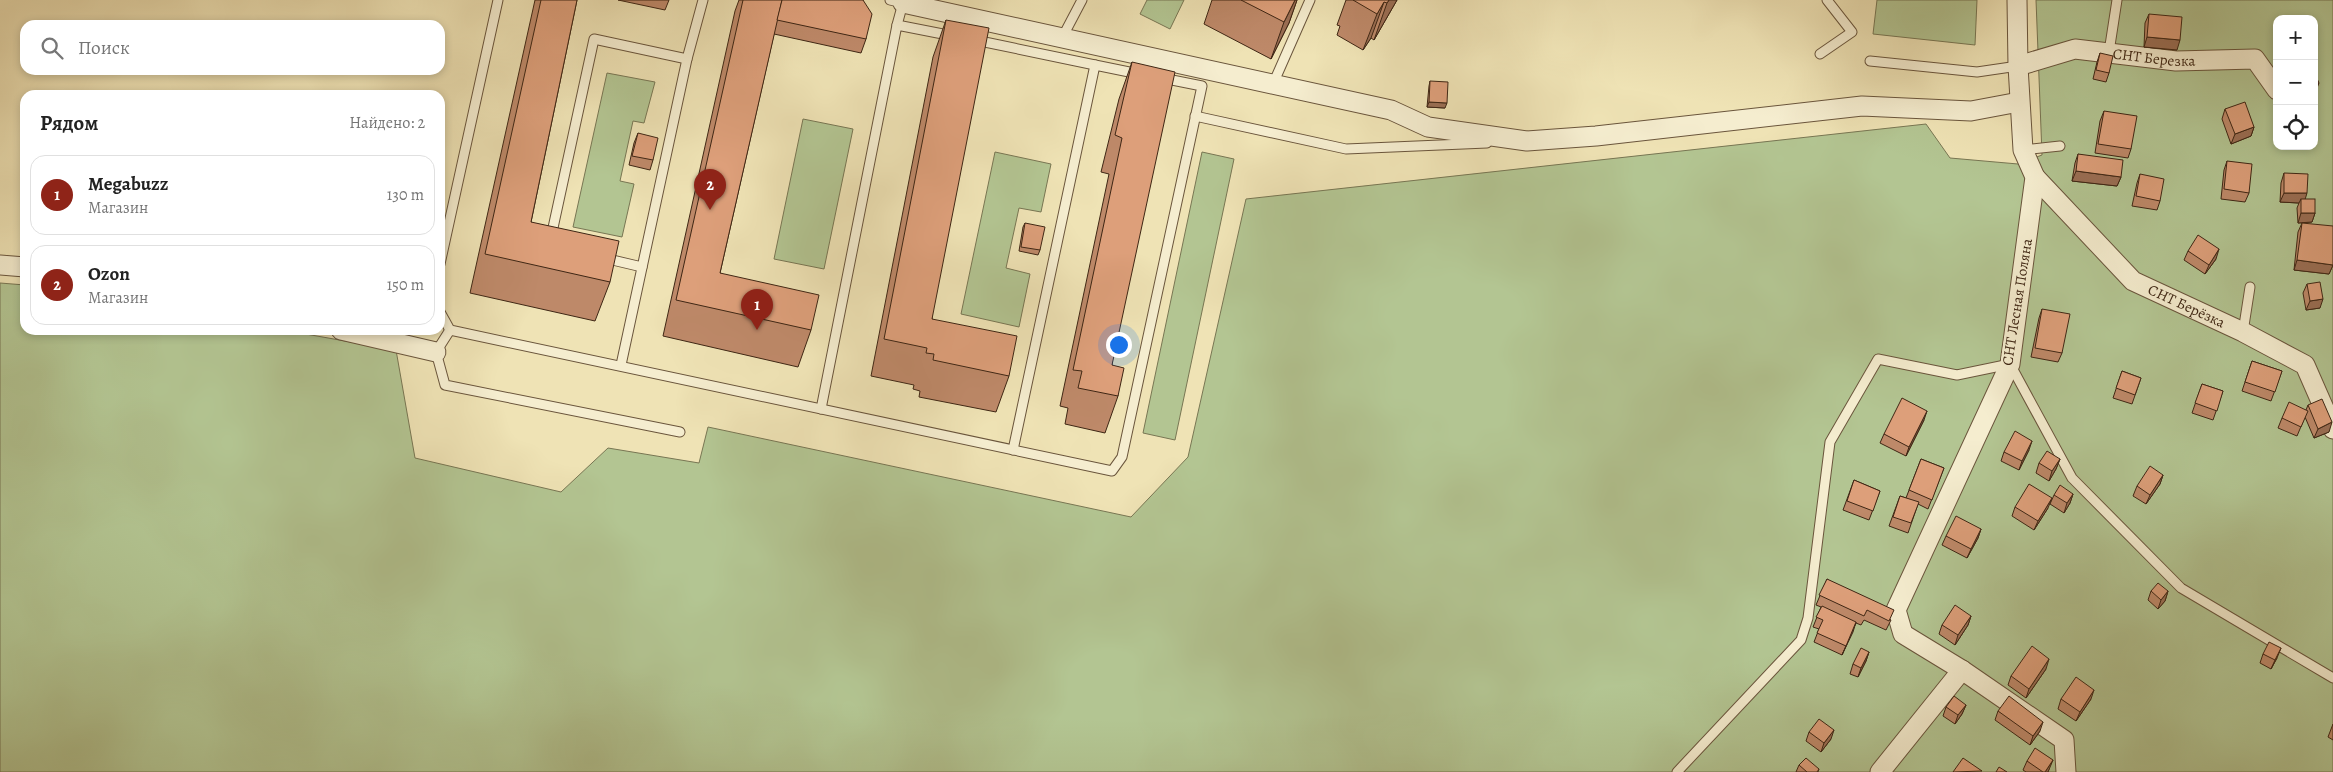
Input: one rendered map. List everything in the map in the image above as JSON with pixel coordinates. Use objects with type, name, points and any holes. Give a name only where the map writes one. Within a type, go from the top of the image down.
[{"type":"street","points":[[2017,0],[2019,102],[2023,150],[2035,177]]},
{"type":"street","points":[[901,1],[1062,39],[1392,110],[1428,127],[1527,141],[1596,136],[1862,106],[1971,111],[2019,102]]},
{"type":"street","name":"СНТ Березка","points":[[2018,66],[2075,49],[2176,60],[2255,59],[2273,84]]},
{"type":"street","name":"СНТ Берёзка","points":[[2035,177],[2133,282],[2243,332],[2305,365],[2333,429]]},
{"type":"street","name":"СНТ Лесная Поляна","points":[[2035,177],[2010,364],[1896,610],[1902,634],[1962,670],[2064,740],[2066,772]]},
{"type":"street","points":[[0,265],[20,267]]},
{"type":"street","points":[[363,335],[436,352]]},
{"type":"street","points":[[1880,772],[1962,670]]},
{"type":"lane","points":[[445,241],[498,0]]},
{"type":"lane","points":[[621,365],[687,60],[703,0]]},
{"type":"lane","points":[[1062,39],[1082,0]]},
{"type":"lane","points":[[1273,84],[1310,0]]},
{"type":"lane","points":[[1820,54],[1852,32],[1828,0]]},
{"type":"lane","points":[[2109,52],[2117,0]]},
{"type":"lane","points":[[820,409],[901,1]]},
{"type":"lane","points":[[445,321],[450,330],[1112,471],[1122,457],[1202,86],[897,25]]},
{"type":"lane","points":[[558,248],[549,245],[594,39],[687,60]]},
{"type":"lane","points":[[1870,61],[1977,72],[2018,66]]},
{"type":"lane","points":[[1013,450],[1095,64]]},
{"type":"lane","points":[[1195,116],[1346,149],[1527,141]]},
{"type":"lane","points":[[2023,150],[2060,146]]},
{"type":"lane","points":[[596,256],[642,267]]},
{"type":"lane","points":[[2243,332],[2250,287]]},
{"type":"lane","points":[[450,330],[436,352],[445,385],[680,432]]},
{"type":"lane","points":[[1677,772],[1800,640],[1808,618],[1830,442],[1878,359],[1957,375],[2010,364],[2072,478],[2181,588],[2333,678]]},
{"type":"green space","points":[[1147,0],[1184,0],[1170,29],[1140,14]]},
{"type":"green space","points":[[1877,0],[1977,0],[1975,45],[1873,34]]},
{"type":"green space","points":[[2036,0],[2333,0],[2333,772],[0,772],[0,283],[20,285],[20,335],[311,335],[396,350],[415,458],[561,492],[608,448],[699,463],[708,427],[1131,517],[1188,457],[1246,199],[1926,124],[1950,158],[2018,164],[2042,155]]},
{"type":"green space","points":[[607,73],[655,82],[644,123],[633,121],[620,181],[634,184],[622,237],[573,227]]},
{"type":"green space","points":[[803,119],[853,129],[824,269],[774,259]]},
{"type":"green space","points":[[995,152],[1051,164],[1041,212],[1019,208],[1006,268],[1030,274],[1019,327],[961,314]]},
{"type":"green space","points":[[1202,152],[1234,159],[1175,440],[1143,433]]},
{"type":"building","points":[[541,0],[577,0],[531,222],[619,241],[610,282],[485,254]]},
{"type":"building","points":[[743,0],[782,0],[720,273],[819,295],[811,330],[676,300]]},
{"type":"building","points":[[782,0],[863,0],[872,14],[866,39],[777,20]]},
{"type":"building","points":[[1241,0],[1295,0],[1284,22]]},
{"type":"building","points":[[1353,0],[1389,0],[1387,3],[1384,2],[1377,14]]},
{"type":"building","points":[[2149,14],[2182,17],[2180,40],[2147,37]]},
{"type":"building","points":[[946,20],[989,28],[932,319],[1017,336],[1009,376],[933,360],[934,354],[926,353],[927,348],[884,339]]},
{"type":"building","points":[[2100,53],[2113,56],[2109,73],[2096,70]]},
{"type":"building","points":[[1132,62],[1175,72],[1112,365],[1124,368],[1118,396],[1078,388],[1082,371],[1073,370],[1122,138],[1115,135]]},
{"type":"building","points":[[1430,81],[1448,82],[1447,103],[1429,102]]},
{"type":"building","points":[[2245,102],[2254,127],[2235,134],[2225,109]]},
{"type":"building","points":[[2104,111],[2137,116],[2131,149],[2098,144]]},
{"type":"building","points":[[638,133],[658,138],[653,160],[632,156]]},
{"type":"building","points":[[2078,154],[2123,160],[2121,177],[2076,171]]},
{"type":"building","points":[[2227,161],[2252,164],[2249,193],[2224,189]]},
{"type":"building","points":[[2284,173],[2308,174],[2307,193],[2284,193]]},
{"type":"building","points":[[2140,174],[2164,179],[2160,201],[2136,196]]},
{"type":"building","points":[[2301,199],[2315,199],[2315,213],[2301,213]]},
{"type":"building","points":[[1025,223],[1045,227],[1040,250],[1021,247]]},
{"type":"building","points":[[2302,223],[2333,226],[2333,265],[2297,260]]},
{"type":"building","points":[[2198,235],[2219,249],[2209,265],[2188,251]]},
{"type":"building","points":[[2320,282],[2323,299],[2310,301],[2307,284]]},
{"type":"building","points":[[2042,309],[2070,314],[2062,353],[2035,348]]},
{"type":"building","points":[[2252,361],[2282,371],[2275,392],[2245,382]]},
{"type":"building","points":[[2122,371],[2141,378],[2135,395],[2116,388]]},
{"type":"building","points":[[2202,384],[2223,391],[2217,411],[2195,403]]},
{"type":"building","points":[[1902,398],[1927,411],[1909,447],[1884,434]]},
{"type":"building","points":[[2322,399],[2332,422],[2318,429],[2308,405]]},
{"type":"building","points":[[2289,402],[2308,411],[2301,427],[2282,418]]},
{"type":"building","points":[[2015,431],[2032,441],[2022,461],[2004,452]]},
{"type":"building","points":[[2047,451],[2060,459],[2052,471],[2039,463]]},
{"type":"building","points":[[1921,459],[1944,468],[1932,500],[1909,490]]},
{"type":"building","points":[[2150,466],[2163,475],[2150,495],[2137,486]]},
{"type":"building","points":[[1854,480],[1880,491],[1873,511],[1847,501]]},
{"type":"building","points":[[2029,484],[2052,498],[2038,521],[2015,507]]},
{"type":"building","points":[[2060,485],[2073,494],[2067,503],[2054,495]]},
{"type":"building","points":[[1900,496],[1919,502],[1911,523],[1893,517]]},
{"type":"building","points":[[1956,516],[1981,529],[1971,549],[1946,536]]},
{"type":"building","points":[[1827,579],[1894,610],[1889,621],[1867,610],[1864,616],[1819,595]]},
{"type":"building","points":[[2158,583],[2168,591],[2161,600],[2151,591]]},
{"type":"building","points":[[1955,605],[1971,616],[1958,635],[1942,625]]},
{"type":"building","points":[[1822,606],[1856,622],[1846,646],[1817,633],[1823,620],[1816,617]]},
{"type":"building","points":[[2269,642],[2281,648],[2275,660],[2263,654]]},
{"type":"building","points":[[2032,646],[2049,659],[2029,689],[2011,676]]},
{"type":"building","points":[[1861,648],[1869,652],[1861,668],[1853,664]]},
{"type":"building","points":[[2076,677],[2094,690],[2080,712],[2061,699]]},
{"type":"building","points":[[1954,696],[1966,705],[1958,715],[1946,707]]},
{"type":"building","points":[[2009,696],[2043,722],[2033,736],[1998,711]]},
{"type":"building","points":[[1819,719],[1834,730],[1824,743],[1809,732]]},
{"type":"building","points":[[2035,748],[2053,760],[2045,772],[2027,761]]},
{"type":"building","points":[[1806,758],[1819,769],[1817,772],[1807,772],[1799,765]]},
{"type":"building","points":[[1963,758],[1982,771],[1953,772]]},
{"type":"building","points":[[1999,767],[2007,772],[1996,772]]},
{"type":"place","name":"Ozon","points":[[710,210]]},
{"type":"place","name":"Megabuzz","points":[[757,330]]}]
